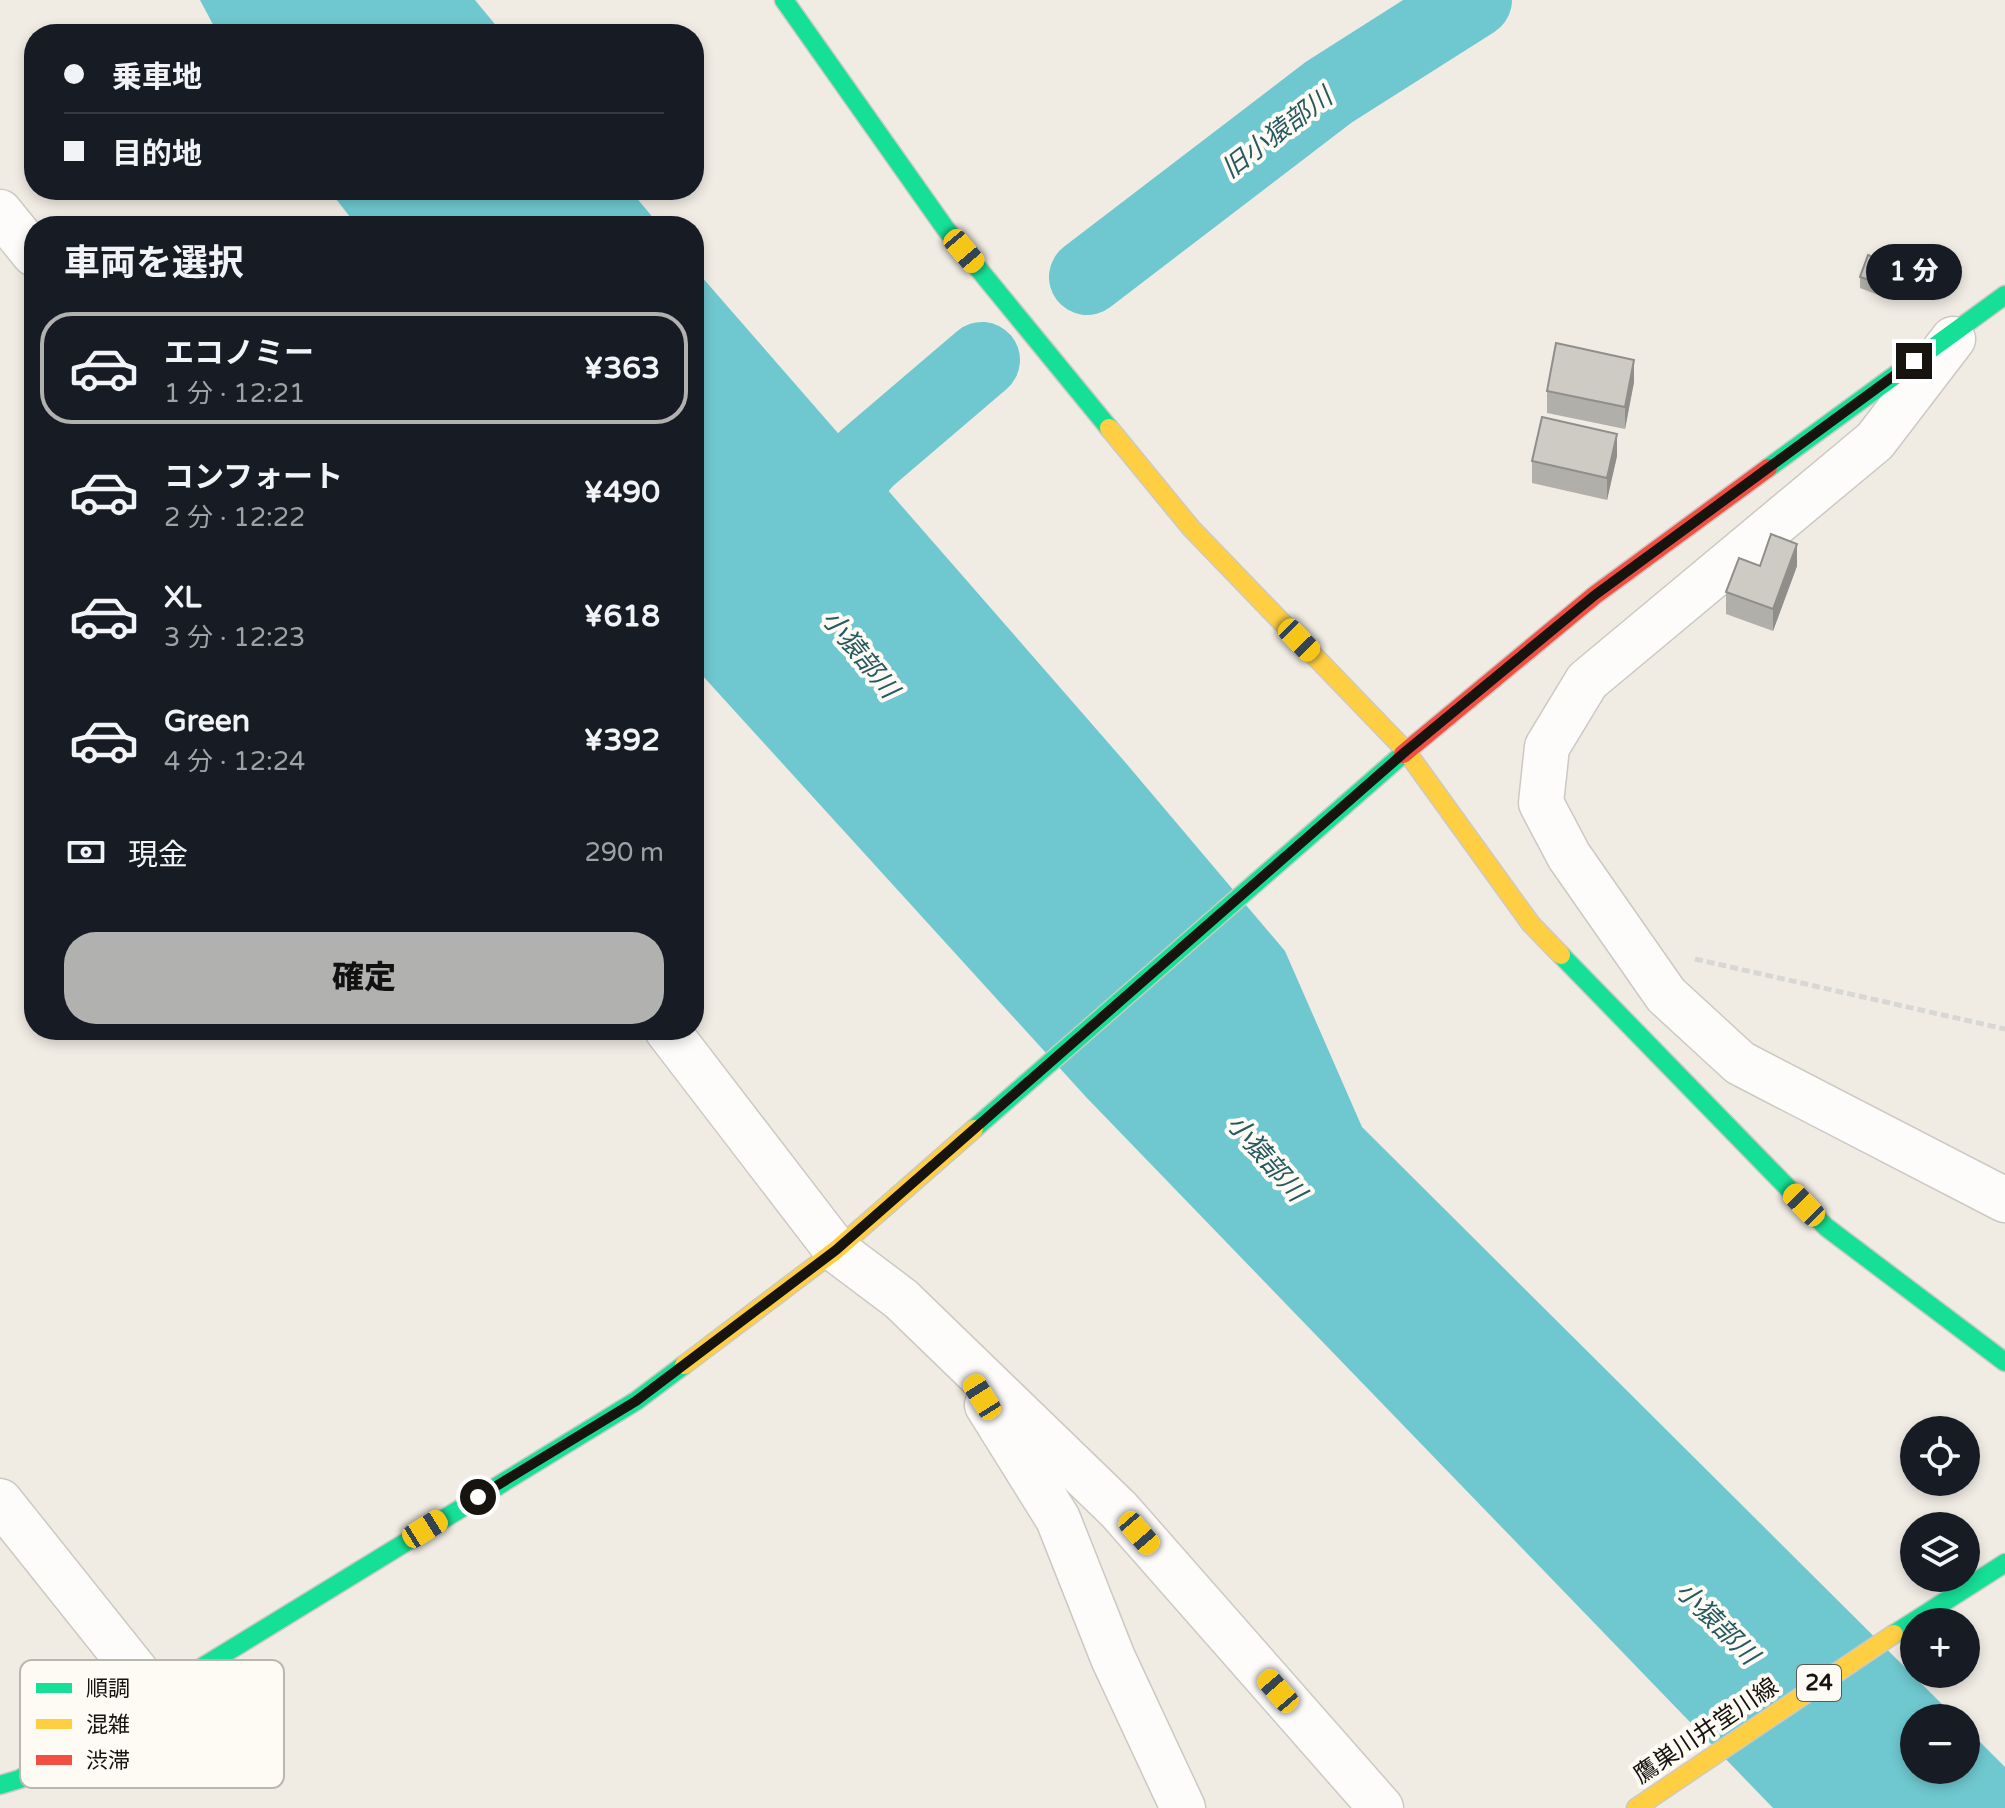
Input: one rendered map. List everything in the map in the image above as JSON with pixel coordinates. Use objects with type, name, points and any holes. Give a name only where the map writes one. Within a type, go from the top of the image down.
[{"type":"street","points":[[784,0],[945,228],[1181,516],[1406,751],[1531,924],[1826,1227],[2005,1362]]},
{"type":"street","points":[[0,212],[24,242]]},
{"type":"street","points":[[212,1660],[636,1401],[849,1237],[1406,751],[1595,595],[2005,295]]},
{"type":"street","points":[[1963,325],[1875,441],[1587,681],[1547,747],[1541,803],[1569,856],[1666,995],[1740,1063],[2005,1200]]},
{"type":"street","points":[[676,1040],[901,1299],[1119,1510],[1381,1808]]},
{"type":"street","points":[[952,1349],[1058,1519],[1113,1658],[1183,1808]]},
{"type":"street","points":[[0,1501],[127,1660]]},
{"type":"street","name":"鷹巣川井堂川線","points":[[1636,1808],[1837,1670],[2005,1563]]},
{"type":"street","points":[[0,1785],[20,1779]]},
{"type":"path","points":[[1694,959],[2005,1029]]},
{"type":"water","points":[[200,0],[475,0],[495,24],[213,24]]},
{"type":"water","points":[[337,200],[638,200],[652,216],[349,216]]},
{"type":"water","name":"小猿部川","points":[[704,279],[1125,762],[1285,951],[1362,1127],[1900,1662],[1900,1688],[1926,1688],[1942,1704],[1900,1704],[1900,1784],[1980,1784],[1980,1742],[2005,1767],[2005,1808],[1773,1808],[1086,1097],[704,677]]},
{"type":"building","points":[[1868,255],[1886,262],[1878,283],[1860,277]]},
{"type":"building","points":[[1556,343],[1634,360],[1625,407],[1547,391]]},
{"type":"building","points":[[1542,417],[1617,434],[1607,478],[1532,461]]},
{"type":"building","points":[[1771,534],[1797,544],[1773,609],[1726,592],[1739,558],[1760,566]]},
{"type":"waterway","name":"旧小猿部川","points":[[1087,277],[1329,92],[1474,0]]},
{"type":"waterway","name":"旧小猿部川","points":[[797,541],[866,459],[982,360]]},
{"type":"traffic: fast","points":[[784,0],[945,228],[1109,428]]},
{"type":"traffic: fast","points":[[1768,468],[2005,295]]},
{"type":"traffic: fast","points":[[974,1129],[1403,754]]},
{"type":"traffic: fast","points":[[1561,955],[1826,1227],[2005,1362]]},
{"type":"traffic: fast","points":[[214,1660],[636,1401],[684,1365]]},
{"type":"traffic: fast","points":[[1894,1634],[2005,1563]]},
{"type":"traffic: fast","points":[[0,1785],[20,1779]]},
{"type":"traffic: slow","points":[[1109,428],[1191,528],[1406,751],[1531,924],[1561,955]]},
{"type":"traffic: slow","points":[[684,1365],[836,1250],[974,1129]]},
{"type":"traffic: slow","points":[[1636,1808],[1894,1634]]},
{"type":"traffic: jam","points":[[1403,754],[1595,595],[1768,468]]},
{"type":"route","points":[[478,1497],[636,1401],[836,1250],[862,1224],[1406,751],[1595,595],[1914,361]]}]
